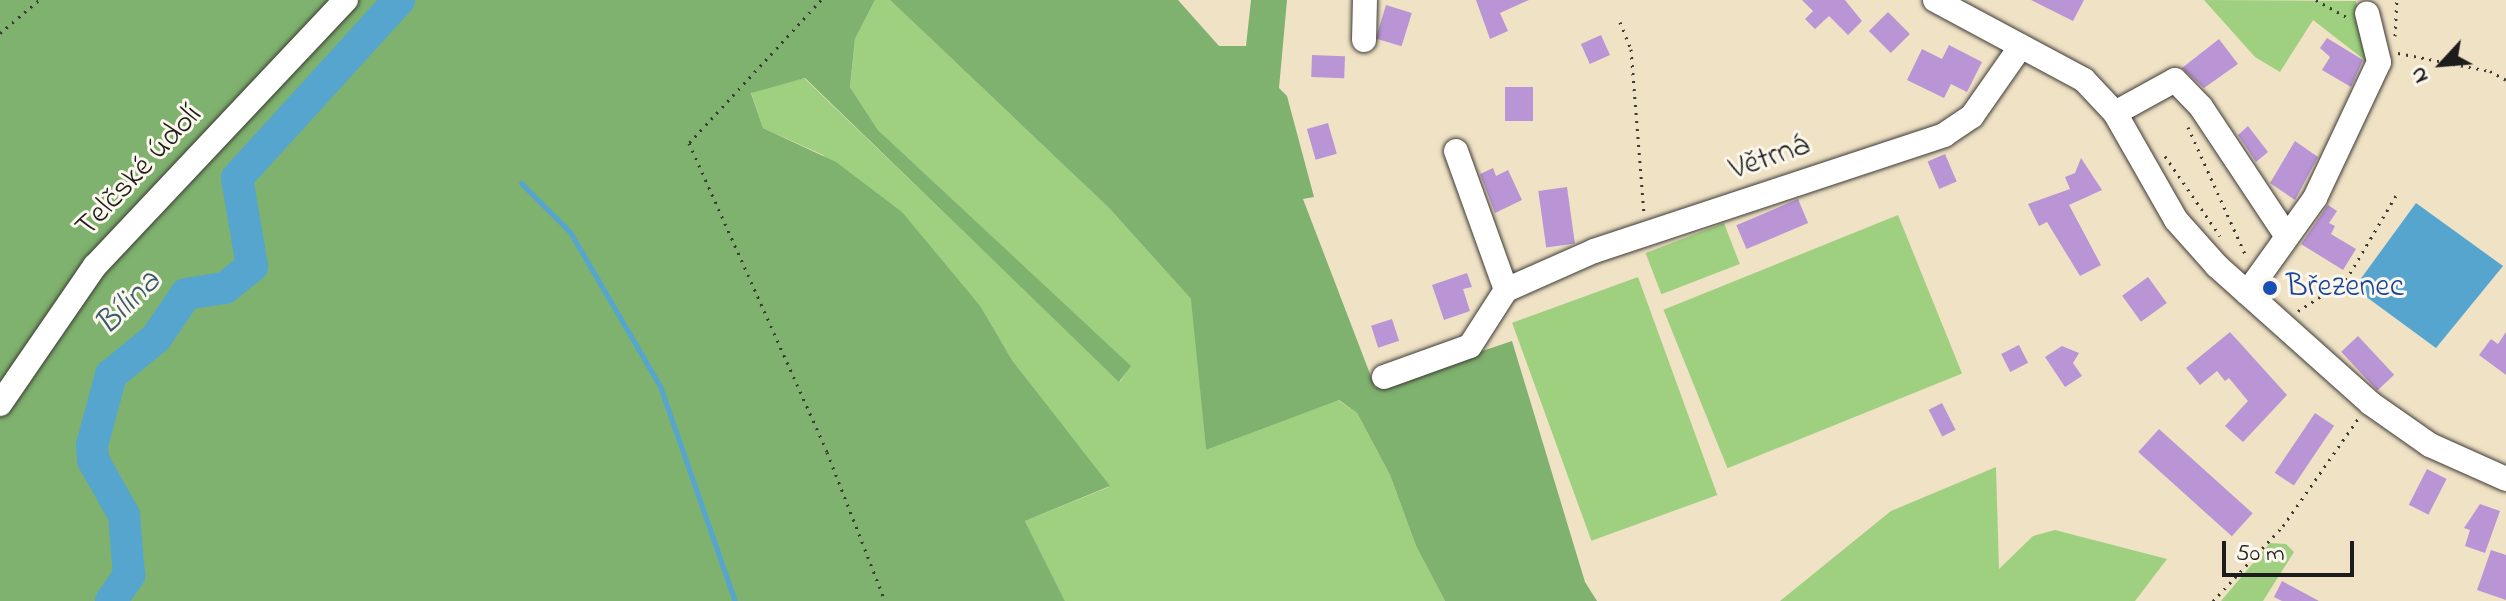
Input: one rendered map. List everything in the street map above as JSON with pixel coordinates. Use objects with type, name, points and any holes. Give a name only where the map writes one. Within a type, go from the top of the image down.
[{"type":"street","name":"Telčské údolí","points":[[0,404],[95,266],[346,0]]},
{"type":"street","points":[[1364,40],[1365,0]]},
{"type":"street","points":[[1943,2],[1974,10],[2021,46],[2084,80],[2115,113],[2176,220],[2247,293],[2370,403],[2430,445],[2506,479]]},
{"type":"street","points":[[2247,293],[2315,198],[2387,57],[2370,21]]},
{"type":"street","name":"Větrná","points":[[1506,290],[1646,233],[1944,135],[1972,116],[2021,46]]},
{"type":"street","points":[[2115,113],[2175,80],[2201,107],[2286,235]]},
{"type":"street","points":[[1384,377],[1470,346],[1506,290],[1456,151]]},
{"type":"path","points":[[0,33],[39,0]]},
{"type":"path","points":[[821,0],[689,143],[827,452],[885,601]]},
{"type":"path","points":[[2316,0],[2370,21]]},
{"type":"path","points":[[2397,0],[2387,57],[2490,71],[2506,80]]},
{"type":"path","points":[[1620,22],[1631,49],[1646,233]]},
{"type":"path","points":[[2184,116],[2248,256],[2244,264]]},
{"type":"path","points":[[2282,324],[2346,280],[2398,192]]},
{"type":"path","points":[[2213,601],[2283,526],[2370,403]]},
{"type":"green space","points":[[0,0],[875,0],[855,39],[850,87],[878,130],[1131,366],[1119,382],[805,78],[751,93],[763,128],[836,162],[902,212],[981,307],[1012,360],[1110,486],[1025,521],[1065,601],[0,601]]},
{"type":"green space","points":[[875,0],[890,0],[1109,208],[1192,300],[1206,450],[1338,400],[1357,413],[1390,475],[1416,546],[1445,601],[1065,601],[1025,521],[1109,487],[1012,360],[981,307],[823,155],[763,128],[751,92],[804,78],[1120,382],[1130,366],[878,130],[850,87],[855,39]]},
{"type":"green space","points":[[890,0],[1178,0],[1219,46],[1246,46],[1251,0],[1287,0],[1279,88],[1287,96],[1314,197],[1303,199],[1375,387],[1512,341],[1585,582],[1597,601],[1445,601],[1416,546],[1390,475],[1357,413],[1339,400],[1206,450],[1191,299],[1109,208]]},
{"type":"green space","points":[[2204,0],[2356,1],[2371,65],[2313,20],[2280,72],[2255,57]]},
{"type":"green space","points":[[1898,215],[1962,374],[1727,468],[1663,310]]},
{"type":"green space","points":[[1724,223],[1740,264],[1661,294],[1646,253]]},
{"type":"green space","points":[[1638,277],[1717,495],[1591,541],[1512,323]]},
{"type":"green space","points":[[1996,467],[1999,569],[2033,536],[2055,530],[2167,559],[2135,601],[1780,601],[1891,511]]},
{"type":"green space","points":[[2270,543],[2286,544],[2294,552],[2263,601],[2221,601]]},
{"type":"water","points":[[2416,203],[2503,266],[2436,348],[2361,293],[2357,284]]},
{"type":"building","points":[[1476,0],[1529,0],[1500,13],[1508,31],[1490,39]]},
{"type":"building","points":[[1802,0],[1845,0],[1862,21],[1848,35],[1829,16],[1815,29],[1805,19],[1813,11]]},
{"type":"building","points":[[2031,0],[2084,0],[2073,21]]},
{"type":"building","points":[[1386,5],[1412,13],[1402,46],[1376,38]]},
{"type":"building","points":[[1888,12],[1910,34],[1891,53],[1869,31]]},
{"type":"building","points":[[1601,35],[1610,55],[1590,64],[1581,44]]},
{"type":"building","points":[[2327,38],[2363,60],[2351,87],[2322,70],[2330,57],[2320,48]]},
{"type":"building","points":[[2219,39],[2238,64],[2204,88],[2182,68]]},
{"type":"building","points":[[1949,45],[1982,62],[1967,92],[1951,84],[1944,98],[1907,80],[1922,49],[1942,59]]},
{"type":"building","points":[[1312,55],[1345,56],[1344,78],[1311,77]]},
{"type":"building","points":[[1505,87],[1533,87],[1533,121],[1505,121]]},
{"type":"building","points":[[1328,123],[1337,154],[1316,160],[1307,129]]},
{"type":"building","points":[[2248,126],[2268,152],[2256,162],[2238,135]]},
{"type":"building","points":[[2295,141],[2318,157],[2295,200],[2270,183]]},
{"type":"building","points":[[1945,154],[1957,182],[1939,189],[1928,161]]},
{"type":"building","points":[[2081,158],[2102,190],[2069,205],[2101,265],[2080,276],[2047,222],[2039,226],[2028,204],[2070,189],[2065,177],[2075,173]]},
{"type":"building","points":[[1493,168],[1496,176],[1508,170],[1522,200],[1495,213],[1480,174]]},
{"type":"building","points":[[1567,187],[1575,243],[1546,247],[1538,191]]},
{"type":"building","points":[[1798,199],[1808,223],[1746,249],[1736,225]]},
{"type":"building","points":[[2328,205],[2337,211],[2329,223],[2335,226],[2331,234],[2356,249],[2343,270],[2301,244]]},
{"type":"building","points":[[1467,273],[1472,287],[1463,289],[1470,311],[1444,320],[1432,285]]},
{"type":"building","points":[[2148,277],[2167,303],[2141,322],[2122,296]]},
{"type":"building","points":[[1392,319],[1399,341],[1378,348],[1371,326]]},
{"type":"building","points":[[2230,332],[2287,395],[2243,442],[2225,426],[2248,401],[2229,378],[2225,381],[2217,371],[2200,385],[2186,368]]},
{"type":"building","points":[[2506,332],[2506,375],[2479,355],[2491,339],[2498,344]]},
{"type":"building","points":[[2358,336],[2394,375],[2377,390],[2341,352]]},
{"type":"building","points":[[2019,345],[2028,363],[2010,372],[2001,354]]},
{"type":"building","points":[[2062,346],[2079,353],[2073,363],[2082,376],[2065,387],[2045,357]]},
{"type":"building","points":[[1942,403],[1956,430],[1942,437],[1929,410]]},
{"type":"building","points":[[2315,413],[2334,426],[2294,486],[2275,473]]},
{"type":"building","points":[[2159,429],[2253,513],[2232,536],[2138,452]]},
{"type":"building","points":[[2427,469],[2447,479],[2428,515],[2409,505]]},
{"type":"building","points":[[2480,504],[2500,511],[2485,553],[2465,546],[2470,530],[2464,528]]},
{"type":"building","points":[[2491,550],[2506,555],[2506,600],[2477,590]]},
{"type":"building","points":[[2282,581],[2319,601],[2282,601],[2274,597]]},
{"type":"waterway","name":"Bílina","points":[[111,601],[129,575],[124,515],[93,460],[92,445],[111,375],[156,338],[186,294],[225,288],[252,266],[237,178],[399,0]]},
{"type":"waterway","points":[[521,183],[570,232],[660,386],[735,601]]},
{"type":"place","name":"Březenec","points":[[2270,288]]}]
